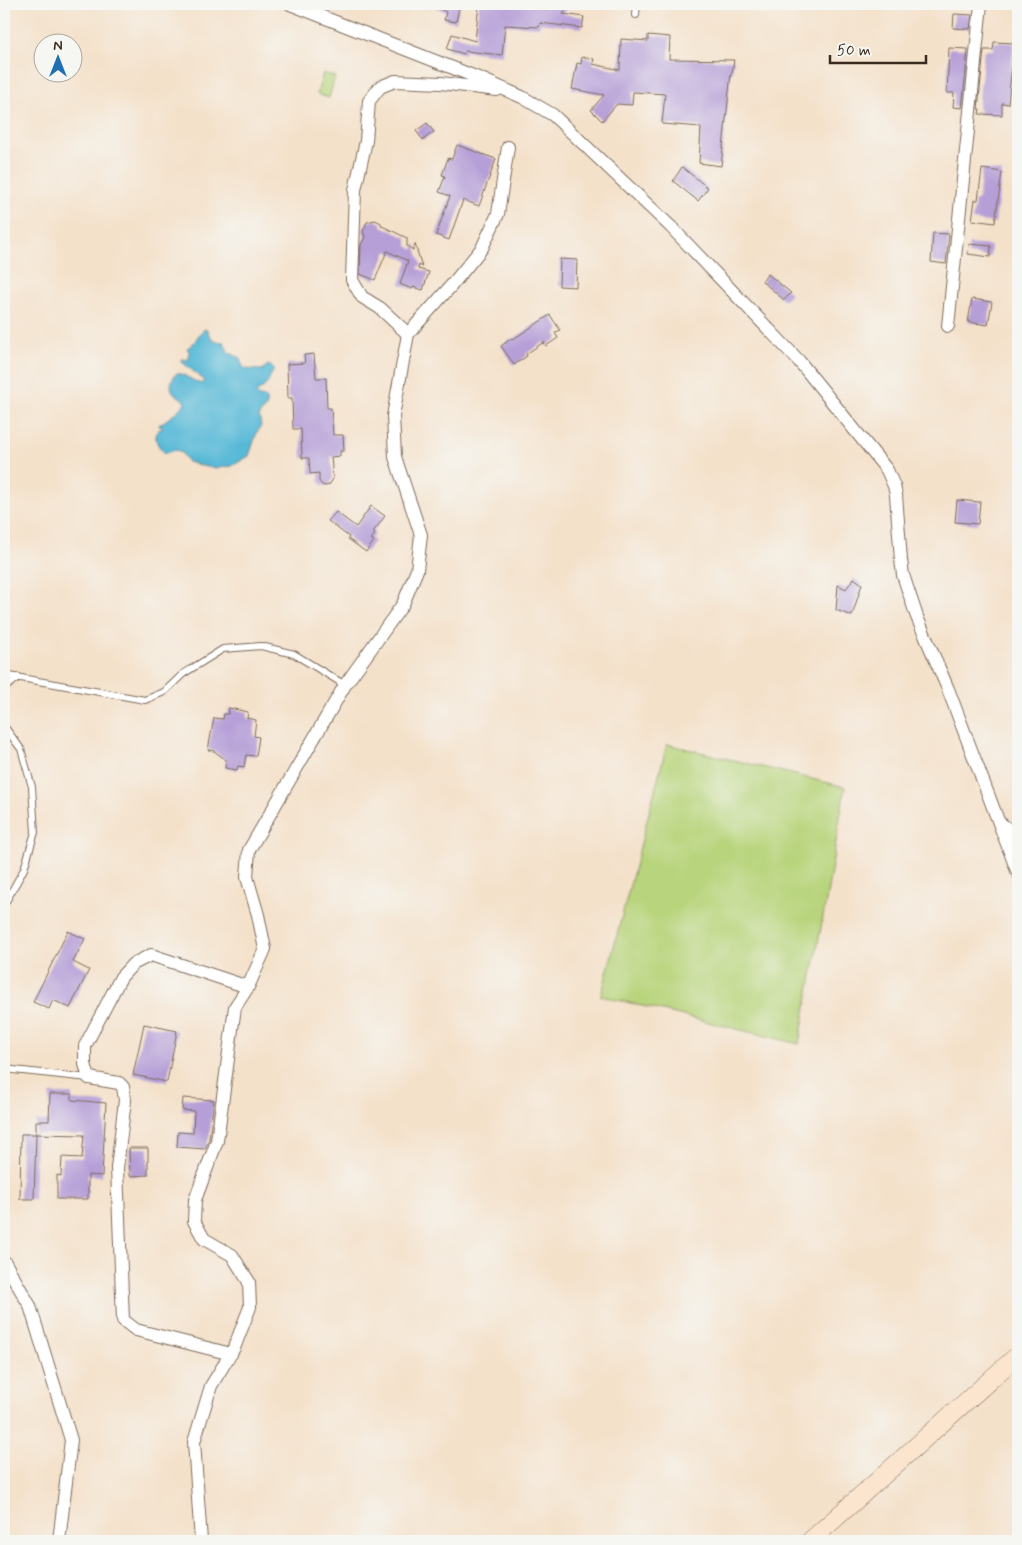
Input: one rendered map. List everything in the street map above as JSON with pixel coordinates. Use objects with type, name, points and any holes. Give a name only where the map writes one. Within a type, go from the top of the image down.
[{"type":"main road","points":[[810,1541],[1018,1355]]},
{"type":"street","points":[[290,4],[511,92],[553,115],[671,227],[799,360],[887,470],[894,486],[903,575],[917,617],[948,688],[1018,873]]},
{"type":"street","points":[[948,326],[981,4]]},
{"type":"street","points":[[408,334],[380,308],[362,297],[352,280],[355,190],[366,141],[370,101],[380,87],[395,81],[440,83],[511,92]]},
{"type":"street","points":[[201,1541],[194,1442],[211,1386],[231,1354],[250,1307],[249,1282],[232,1255],[204,1239],[194,1221],[195,1200],[217,1141],[235,1007],[248,987],[265,949],[247,877],[249,850],[346,685],[403,604],[417,570],[421,535],[395,457],[393,416],[408,334],[482,248],[498,214],[508,147]]},
{"type":"street","points":[[1000,823],[1018,836]]},
{"type":"street","points":[[231,1354],[136,1330],[123,1320],[117,1168],[125,1100],[123,1087],[119,1083],[89,1078],[85,1064],[85,1046],[121,977],[133,964],[151,955],[248,987]]},
{"type":"street","points":[[4,1261],[30,1306],[71,1440],[59,1541]]},
{"type":"lane","points":[[636,15],[637,4]]},
{"type":"lane","points":[[4,674],[144,700],[164,692],[184,674],[223,649],[261,646],[294,654],[346,685]]},
{"type":"lane","points":[[4,692],[6,687],[19,677]]},
{"type":"lane","points":[[4,726],[21,749],[28,772],[32,788],[36,832],[24,869],[4,905]]},
{"type":"lane","points":[[4,1069],[89,1078]]},
{"type":"green space","points":[[323,73],[335,77],[329,98],[317,94]]},
{"type":"green space","points":[[667,744],[845,787],[799,1044],[601,996]]},
{"type":"water","points":[[205,329],[208,330],[214,341],[224,342],[228,352],[240,358],[242,365],[246,369],[262,370],[268,365],[274,371],[263,388],[256,393],[259,397],[266,398],[267,406],[259,415],[261,426],[249,456],[232,466],[219,468],[188,462],[181,452],[176,450],[165,453],[156,440],[158,430],[162,429],[159,425],[185,403],[172,390],[172,379],[175,375],[177,373],[186,376],[202,384],[204,380],[182,362],[182,358],[184,360],[189,359],[187,348]]},
{"type":"building","points":[[429,4],[460,4],[456,22],[444,20],[446,12]]},
{"type":"building","points":[[479,4],[559,4],[567,9],[563,14],[584,17],[582,28],[540,23],[539,27],[505,25],[502,55],[465,51],[464,54],[447,49],[452,34],[475,41]]},
{"type":"building","points":[[954,14],[972,15],[970,29],[953,28]]},
{"type":"building","points":[[648,35],[670,37],[669,59],[734,60],[721,166],[699,163],[701,127],[662,124],[665,94],[633,92],[632,105],[617,104],[602,121],[591,110],[604,95],[572,89],[577,63],[581,64],[582,57],[594,59],[593,64],[620,70],[621,39],[648,41]]},
{"type":"building","points":[[994,42],[1014,43],[1008,104],[1002,103],[1002,115],[979,114],[984,50],[993,50]]},
{"type":"building","points":[[949,48],[968,49],[962,108],[953,107],[954,93],[947,93]]},
{"type":"building","points":[[427,123],[434,132],[423,140],[416,131]]},
{"type":"building","points":[[457,145],[496,159],[479,206],[463,200],[449,240],[436,235],[450,196],[439,192],[445,176],[442,175],[448,158],[452,159]]},
{"type":"building","points":[[682,167],[708,188],[698,201],[673,181]]},
{"type":"building","points":[[982,169],[1002,172],[995,223],[972,220],[975,200],[978,200]]},
{"type":"building","points":[[375,220],[381,223],[382,226],[407,238],[407,246],[413,250],[415,244],[422,267],[419,265],[418,269],[429,272],[423,290],[413,287],[412,289],[400,284],[408,261],[387,251],[375,280],[360,274],[361,245],[365,237],[363,231],[367,222]]},
{"type":"building","points":[[933,233],[949,234],[946,264],[931,262]]},
{"type":"building","points":[[969,244],[991,246],[990,257],[968,254]]},
{"type":"building","points":[[560,259],[577,260],[576,287],[559,286]]},
{"type":"building","points":[[768,274],[791,293],[784,300],[762,281]]},
{"type":"building","points":[[972,299],[992,302],[988,325],[968,322]]},
{"type":"building","points":[[550,315],[560,330],[555,333],[558,338],[546,346],[544,342],[514,365],[501,346]]},
{"type":"building","points":[[314,354],[316,378],[326,378],[327,408],[331,408],[333,435],[343,435],[344,451],[340,451],[340,456],[331,457],[333,479],[329,485],[325,486],[319,481],[319,473],[310,474],[309,458],[302,458],[301,429],[293,429],[292,398],[288,398],[287,364],[305,363],[304,355]]},
{"type":"building","points":[[957,500],[980,502],[978,524],[955,522]]},
{"type":"building","points":[[371,506],[385,516],[373,532],[375,534],[371,539],[374,541],[366,552],[328,521],[336,512],[356,527]]},
{"type":"building","points":[[854,578],[862,584],[852,616],[836,610],[838,585],[846,589]]},
{"type":"building","points":[[229,708],[248,712],[247,718],[256,720],[254,736],[259,737],[256,756],[246,755],[244,767],[238,766],[237,770],[225,768],[226,760],[214,751],[208,750],[214,718],[223,719],[224,714],[228,714]]},
{"type":"building","points":[[68,931],[85,939],[73,962],[89,970],[70,1008],[53,1000],[49,1009],[33,1002]]},
{"type":"building","points":[[144,1024],[177,1031],[167,1082],[133,1075]]},
{"type":"building","points":[[50,1094],[72,1094],[72,1100],[106,1103],[102,1176],[88,1175],[88,1199],[57,1199],[57,1175],[61,1176],[62,1157],[82,1158],[84,1135],[36,1134],[36,1121],[49,1121]]},
{"type":"building","points":[[183,1098],[214,1100],[209,1139],[205,1149],[177,1147],[178,1132],[193,1133],[194,1111],[182,1110]]},
{"type":"building","points":[[21,1134],[36,1134],[34,1199],[20,1199]]},
{"type":"building","points":[[129,1148],[148,1148],[148,1175],[130,1176]]}]
